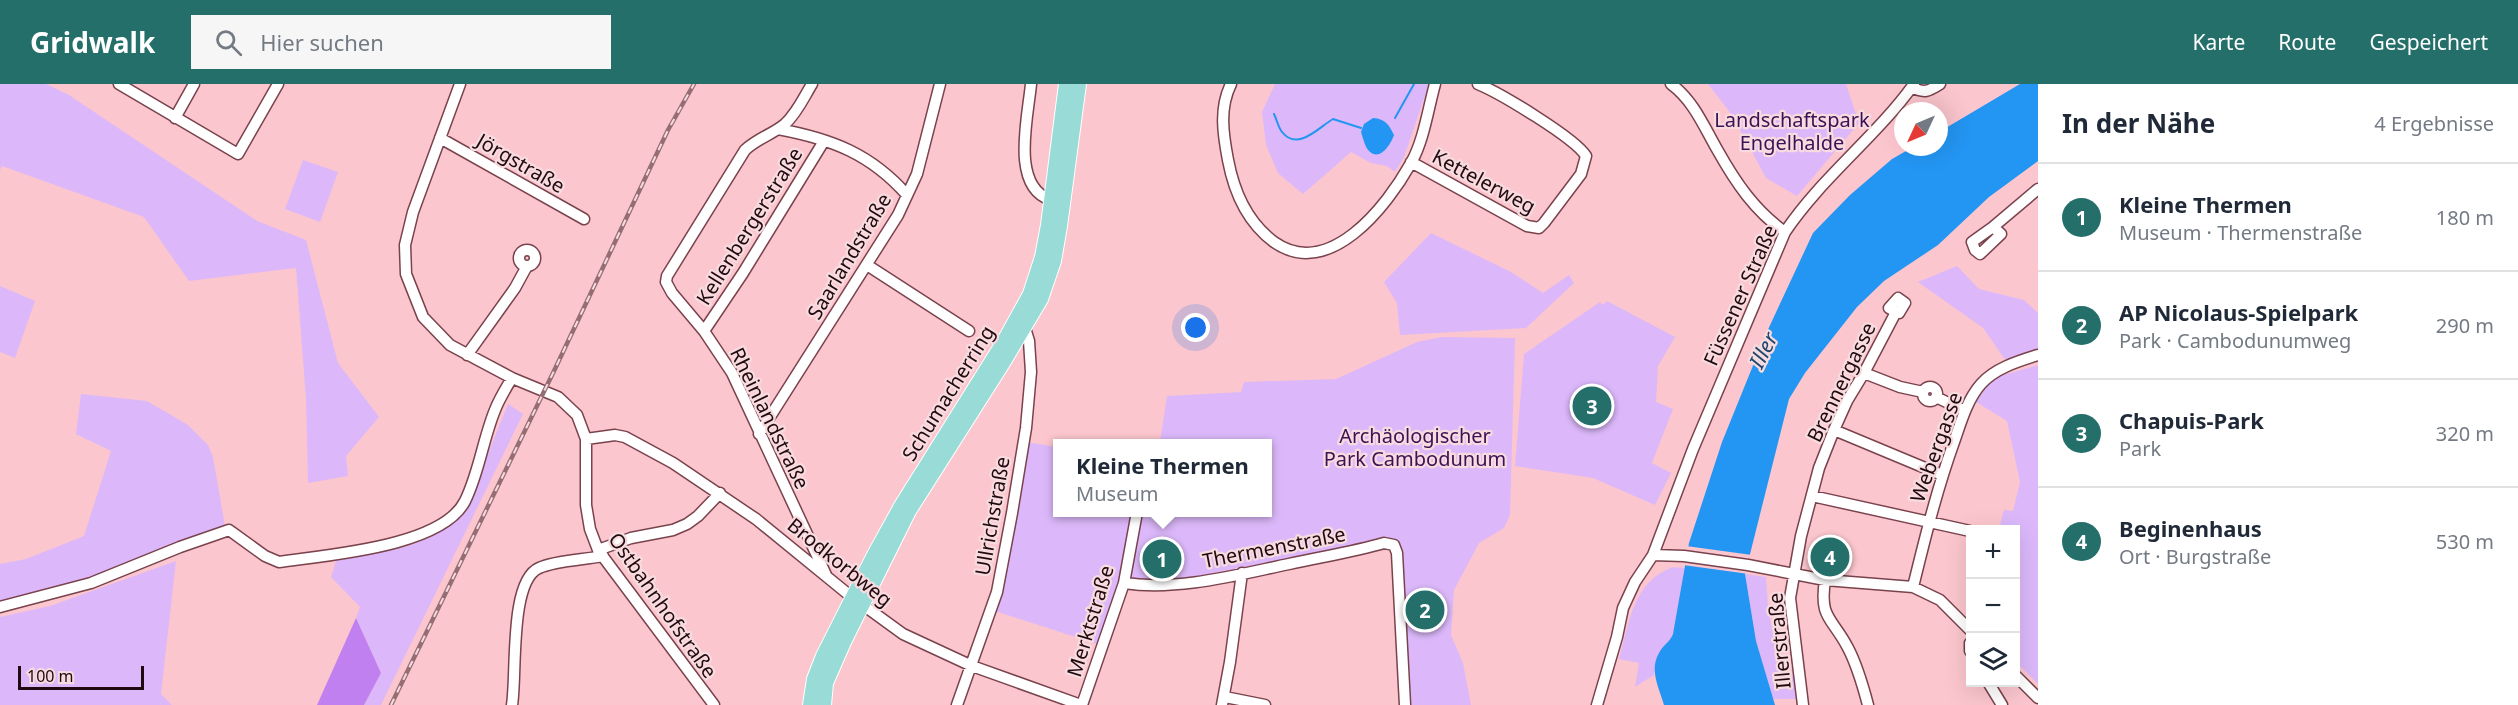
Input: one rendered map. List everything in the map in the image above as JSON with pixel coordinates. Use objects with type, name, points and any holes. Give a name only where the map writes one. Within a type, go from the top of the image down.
[{"type":"main road","name":"Schumacherring","points":[[1008,346],[1037,276],[1044,246],[1066,84]]},
{"type":"main road","name":"Schumacherring","points":[[810,705],[814,679],[823,656],[999,360],[1008,346],[1025,328],[1041,299],[1054,261],[1079,84]]},
{"type":"main road","name":"Schumacherring","points":[[824,705],[826,683],[857,601]]},
{"type":"street","points":[[119,84],[238,154],[278,84]]},
{"type":"street","points":[[174,118],[194,84]]},
{"type":"street","name":"Ostbahnhofstraße","points":[[460,84],[420,189],[405,246],[406,274],[423,317],[450,345],[512,378],[558,397],[577,415],[586,439],[586,505],[590,529],[601,553],[714,705]]},
{"type":"street","name":"Rheinlandstraße","points":[[812,84],[793,116],[778,129],[745,150],[667,276],[666,282],[672,293],[704,331],[732,373],[827,577]]},
{"type":"street","name":"Saarlandstraße","points":[[759,434],[898,215],[917,174],[940,84]]},
{"type":"street","points":[[1031,84],[1024,165],[1032,188],[1051,200]]},
{"type":"street","points":[[1231,84],[1223,109],[1224,141],[1239,197],[1256,225],[1266,236],[1289,250],[1302,254],[1317,253],[1336,247],[1357,231],[1387,198],[1411,162],[1435,84]]},
{"type":"street","name":"Kettelerweg","points":[[1411,162],[1533,228],[1544,223],[1581,174],[1586,156],[1583,151],[1561,135],[1495,91],[1478,84]]},
{"type":"street","points":[[1671,84],[1696,110],[1744,193],[1768,219],[1785,232]]},
{"type":"street","points":[[1913,86],[1922,92],[1929,91],[1940,84]]},
{"type":"street","name":"Füssener Straße","points":[[1598,705],[1623,608],[1635,582],[1653,555],[1693,449],[1785,232],[1802,208],[1893,112],[1913,86]]},
{"type":"street","points":[[778,129],[859,153],[878,166],[907,195]]},
{"type":"street","name":"Jörgstraße","points":[[440,138],[584,219]]},
{"type":"street","name":"Kellenbergerstraße","points":[[704,331],[743,273],[824,141]]},
{"type":"street","points":[[1975,250],[1972,242],[2038,189]]},
{"type":"street","points":[[867,265],[969,331]]},
{"type":"street","points":[[467,355],[515,288],[527,266]]},
{"type":"street","name":"Brennergasse","points":[[1793,573],[1812,496],[1834,430],[1847,401],[1896,312]]},
{"type":"street","name":"Ullrichstraße","points":[[957,705],[997,592],[1026,428],[1032,372],[1029,341],[1025,328]]},
{"type":"street","name":"Webergasse","points":[[1913,587],[1928,522],[1965,411],[1988,377],[2012,364],[2038,355]]},
{"type":"street","points":[[1864,373],[1900,387],[1923,392],[1926,388],[1932,387],[1936,392],[1936,397],[1965,411]]},
{"type":"street","points":[[0,607],[91,583],[229,530],[265,556],[279,562],[398,543],[445,522],[465,500],[495,408],[512,378]]},
{"type":"street","points":[[1834,430],[1942,475]]},
{"type":"street","name":"Brodkorbweg","points":[[586,439],[615,435],[626,437],[720,493],[756,519],[857,601],[903,634],[972,666],[1082,705]]},
{"type":"street","points":[[512,705],[520,593],[525,581],[540,567],[601,553],[631,538],[673,530],[687,524],[720,493]]},
{"type":"street","points":[[1812,496],[1966,530]]},
{"type":"street","name":"Merktstraße","points":[[1082,705],[1124,583],[1136,517]]},
{"type":"street","name":"Thermenstraße","points":[[1124,583],[1146,586],[1242,573],[1384,543],[1394,545],[1397,553],[1405,705]]},
{"type":"street","points":[[1653,555],[1748,565],[1825,580],[1913,587],[1940,600],[1966,625]]},
{"type":"street","points":[[1242,573],[1223,701],[1265,705]]},
{"type":"street","name":"Illerstraße","points":[[1793,573],[1790,598],[1803,705]]},
{"type":"street","points":[[1825,580],[1823,608],[1826,617],[1848,647],[1868,705]]},
{"type":"street","points":[[2020,680],[2038,698]]},
{"type":"street","points":[[1991,687],[2002,705]]},
{"type":"street","points":[[1042,705],[1046,693]]},
{"type":"green space","points":[[0,84],[46,84],[69,95],[257,221],[306,240],[338,363],[379,417],[346,456],[348,476],[308,483],[306,399],[296,268],[189,281],[144,217],[2,166],[0,170]]},
{"type":"green space","points":[[1275,84],[1429,84],[1404,157],[1395,172],[1387,166],[1371,163],[1351,152],[1303,194],[1278,173],[1266,145],[1262,112]]},
{"type":"green space","name":"Landschaftspark Engelhalde","points":[[1708,84],[1846,84],[1859,123],[1797,196],[1766,178],[1732,115]]},
{"type":"green space","points":[[303,160],[338,172],[320,222],[285,209]]},
{"type":"green space","points":[[1431,233],[1511,272],[1543,293],[1569,275],[1574,283],[1526,328],[1400,335],[1397,303],[1384,282]]},
{"type":"green space","points":[[1957,266],[1979,289],[2024,300],[2038,313],[2038,350],[2006,361],[1983,328],[1918,282]]},
{"type":"green space","points":[[0,286],[35,301],[15,358],[0,352]]},
{"type":"green space","points":[[1607,301],[1675,337],[1658,366],[1656,402],[1673,409],[1652,463],[1671,473],[1655,505],[1593,478],[1515,466],[1524,354],[1600,302],[1603,305]]},
{"type":"green space","name":"Archäologischer Park Cambodunum","points":[[1442,337],[1515,338],[1510,515],[1504,528],[1479,543],[1454,590],[1451,635],[1463,663],[1471,705],[1410,705],[1401,550],[1391,538],[1193,577],[1146,581],[1120,579],[1097,644],[995,611],[1026,442],[1053,446],[1053,517],[1272,517],[1272,439],[1160,439],[1167,396],[1241,392],[1244,382],[1336,379],[1417,342]]},
{"type":"green space","points":[[2038,365],[2038,684],[2020,666],[2020,525],[2000,525],[2004,510],[2013,511],[2020,482],[2007,421],[1976,402],[1993,378]]},
{"type":"green space","points":[[81,394],[147,401],[188,425],[208,445],[213,457],[225,526],[89,579],[0,603],[0,564],[26,559],[84,536],[111,451],[76,434]]},
{"type":"green space","points":[[508,404],[523,414],[381,705],[364,705],[381,673],[356,618],[360,607],[331,577],[336,561],[408,546],[437,533],[464,513]]},
{"type":"green space","points":[[176,561],[161,694],[172,705],[0,705],[0,617],[50,606]]},
{"type":"green space","points":[[1673,567],[1684,568],[1679,609],[1673,633],[1655,667],[1654,675],[1635,687],[1639,663],[1619,659],[1630,618],[1641,593],[1649,582],[1660,573]]},
{"type":"green space","points":[[1745,574],[1766,577],[1768,607],[1781,675],[1794,674],[1798,699],[1773,699],[1756,641]]},
{"type":"shaded area","points":[[356,618],[381,673],[364,705],[317,705]]},
{"type":"water","name":"Iller","points":[[2020,84],[2038,84],[2038,161],[1989,197],[1938,245],[1884,281],[1857,307],[1805,373],[1789,399],[1745,574],[1756,641],[1775,705],[1664,705],[1656,679],[1656,659],[1673,634],[1689,543],[1722,442],[1765,336],[1813,233],[1850,195],[1897,156],[1948,156],[1948,127]]},
{"type":"water","points":[[1373,118],[1386,123],[1394,135],[1388,147],[1377,154],[1373,154],[1368,149],[1361,132],[1364,124]]},
{"type":"pier","points":[[1686,546],[1752,555],[1750,572],[1749,574],[1683,565]]},
{"type":"waterway","points":[[1395,118],[1414,84]]},
{"type":"waterway","points":[[1274,114],[1282,132],[1288,138],[1295,140],[1308,136],[1333,119],[1361,128]]},
{"type":"railway","points":[[391,705],[554,371],[668,130],[694,84]]},
{"type":"place","name":"Chapuis-Park","points":[[1592,406]]},
{"type":"place","name":"Beginenhaus","points":[[1830,557]]},
{"type":"place","name":"Kleine Thermen","points":[[1162,559]]},
{"type":"place","name":"AP Nicolaus-Spielpark","points":[[1425,610]]}]
